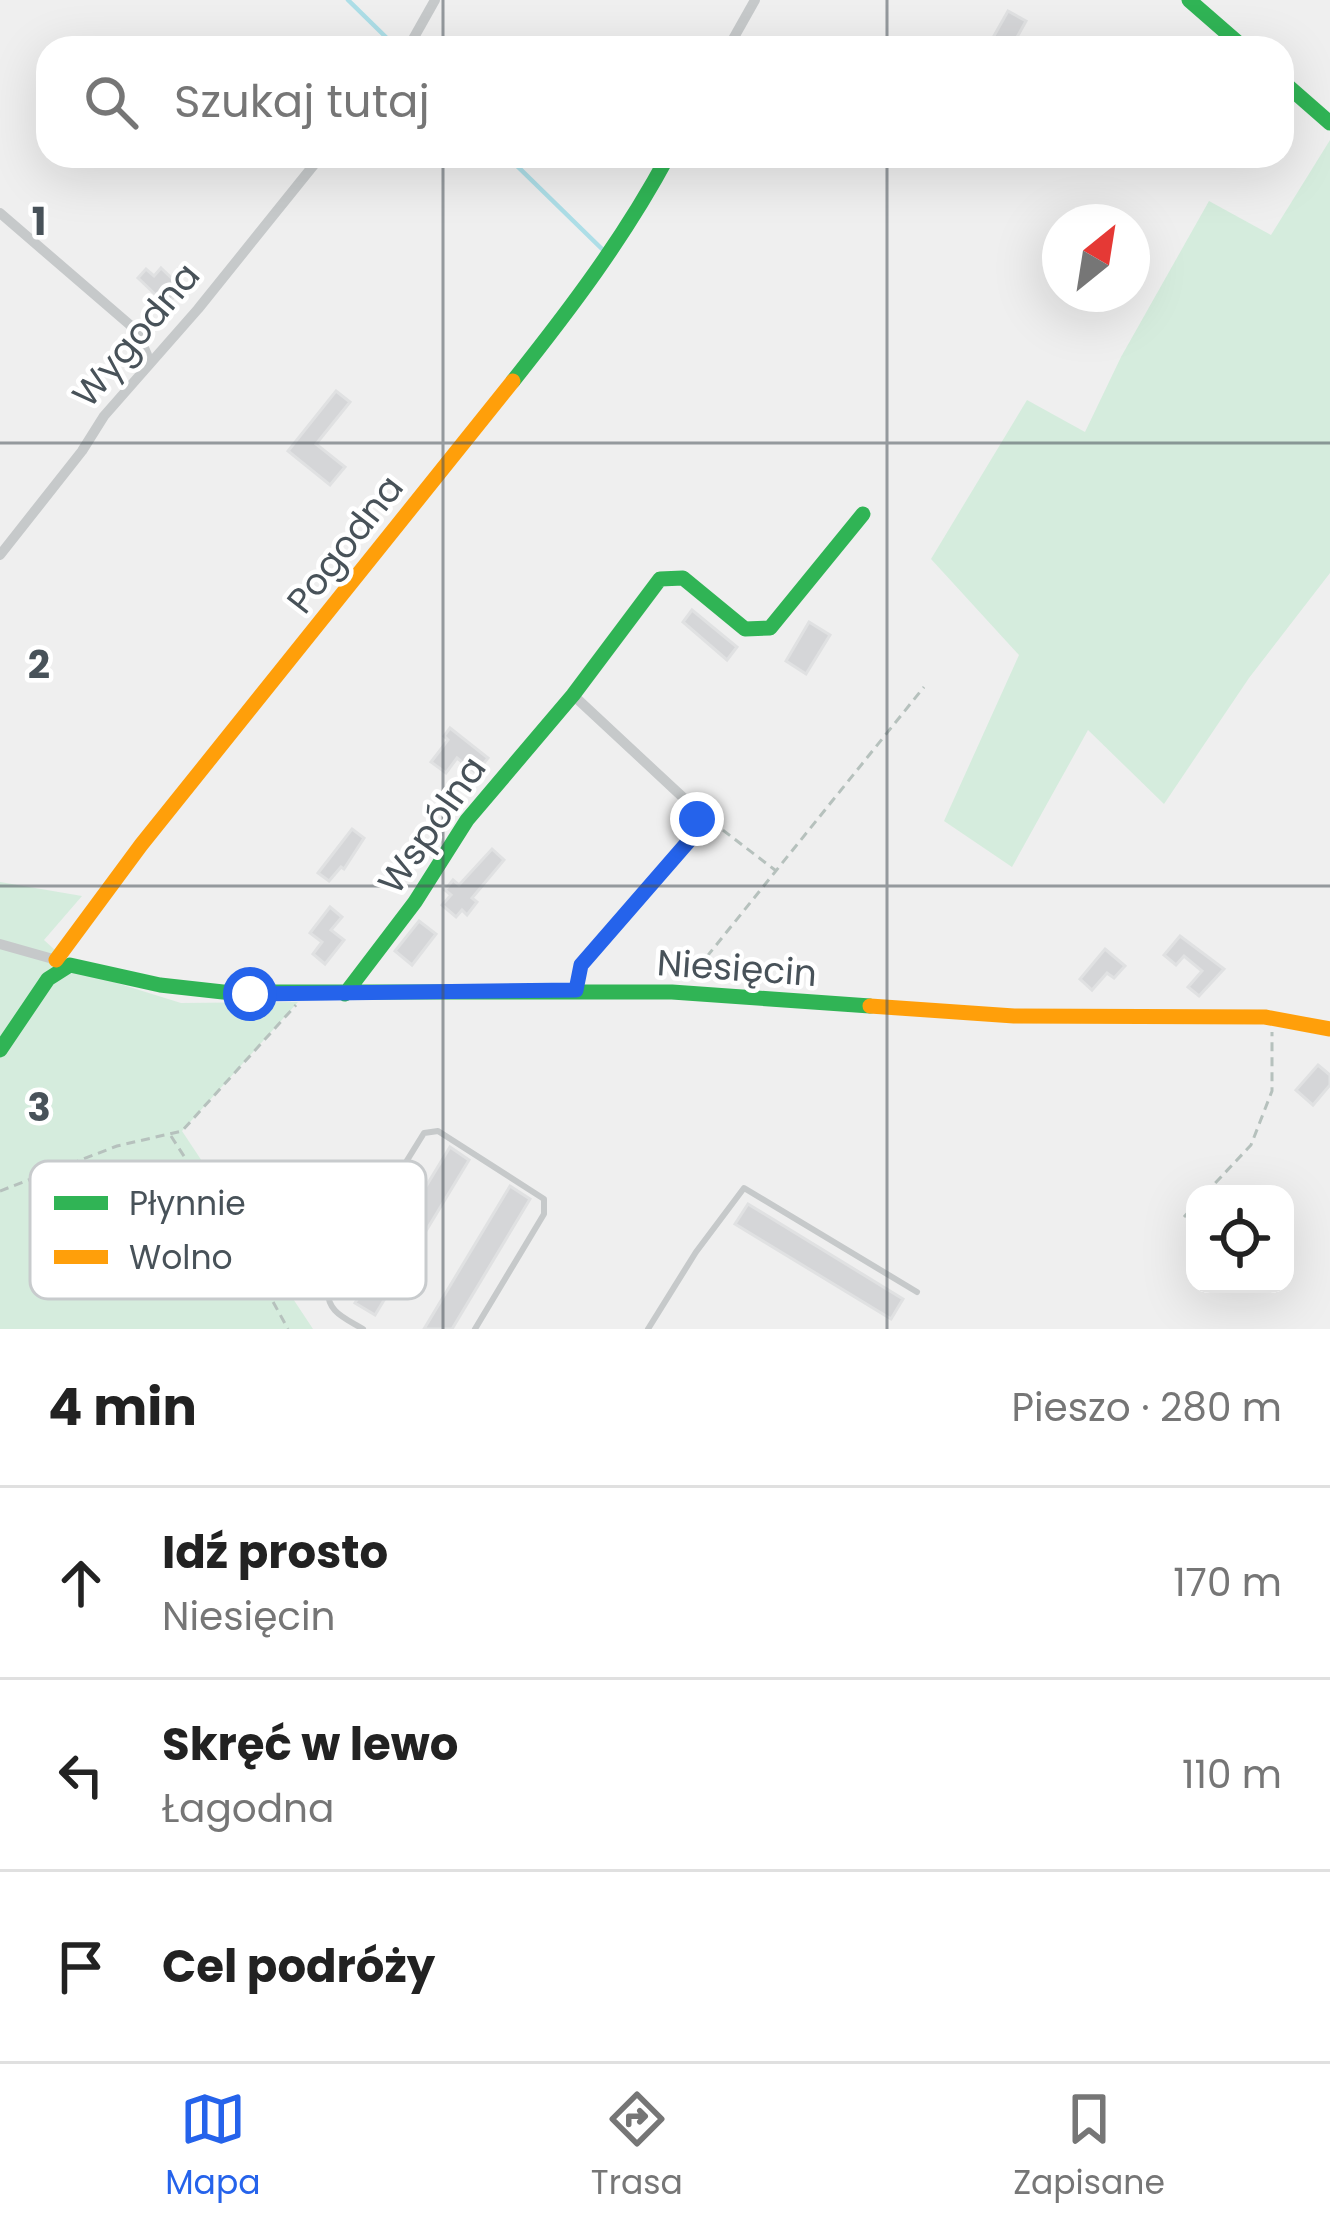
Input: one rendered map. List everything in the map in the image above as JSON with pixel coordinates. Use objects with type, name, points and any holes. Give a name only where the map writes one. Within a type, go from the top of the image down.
[{"type":"street","points":[[415,36],[435,0]]},
{"type":"street","points":[[735,36],[755,0]]},
{"type":"street","points":[[1189,0],[1230,36]]},
{"type":"street","points":[[1294,92],[1330,123]]},
{"type":"street","name":"Wygodna","points":[[0,555],[143,371],[311,168]]},
{"type":"street","name":"Pogodna","points":[[0,1050],[141,845],[595,278],[662,168]]},
{"type":"street","points":[[0,213],[136,331],[147,355],[143,371]]},
{"type":"street","name":"Wspólna","points":[[345,994],[416,902],[467,820],[573,695],[660,579],[683,578],[745,629],[770,628],[862,514]]},
{"type":"street","points":[[573,695],[689,803],[697,819],[694,835],[581,965],[576,990]]},
{"type":"street","points":[[0,944],[63,962]]},
{"type":"street","name":"Niesięcin","points":[[63,962],[176,988],[305,994],[683,993],[1014,1016],[1272,1018],[1330,1029]]},
{"type":"lane","points":[[407,1161],[424,1133],[439,1131],[544,1199],[544,1214],[475,1329]]},
{"type":"lane","points":[[648,1329],[696,1252],[744,1189],[916,1292]]},
{"type":"lane","points":[[327,1299],[333,1311],[363,1329]]},
{"type":"path","points":[[683,993],[688,980],[924,688]]},
{"type":"path","points":[[697,819],[713,821],[776,871]]},
{"type":"path","points":[[79,1161],[182,1131],[305,994]]},
{"type":"path","points":[[1213,1185],[1251,1145],[1273,1090],[1272,1018]]},
{"type":"path","points":[[170,1133],[188,1161]]},
{"type":"path","points":[[0,1191],[30,1180]]},
{"type":"path","points":[[271,1299],[288,1329]]},
{"type":"green space","points":[[1330,140],[1330,573],[1249,678],[1164,804],[1088,730],[1012,867],[944,821],[1019,655],[931,559],[1027,400],[1085,432],[1121,357],[1209,201],[1271,235]]},
{"type":"green space","points":[[0,882],[82,896],[44,940],[78,971],[181,1003],[298,1002],[182,1131],[202,1161],[30,1161],[30,1299],[293,1299],[313,1329],[0,1329]]},
{"type":"building","points":[[1008,11],[1026,21],[1018,36],[994,36]]},
{"type":"building","points":[[161,268],[181,287],[160,315],[151,307],[159,298],[138,278],[146,269],[154,276]]},
{"type":"building","points":[[336,391],[350,402],[316,444],[345,467],[330,485],[288,451]]},
{"type":"building","points":[[692,610],[737,647],[727,660],[683,622]]},
{"type":"building","points":[[809,622],[830,635],[806,674],[786,661]]},
{"type":"building","points":[[450,728],[488,758],[476,773],[457,758],[446,773],[431,762],[448,740],[444,736]]},
{"type":"building","points":[[352,829],[364,838],[344,869],[329,881],[318,873]]},
{"type":"building","points":[[492,849],[504,860],[472,898],[477,902],[467,915],[462,910],[456,917],[442,905],[451,895],[445,890],[453,880],[459,885]]},
{"type":"building","points":[[330,907],[342,917],[331,930],[344,940],[325,964],[313,954],[322,942],[310,933]]},
{"type":"building","points":[[419,921],[436,934],[412,965],[395,951]]},
{"type":"building","points":[[1180,936],[1224,969],[1199,996],[1188,987],[1202,971],[1184,956],[1176,965],[1164,955]]},
{"type":"building","points":[[1105,949],[1125,966],[1114,978],[1107,973],[1092,990],[1080,979]]},
{"type":"building","points":[[1318,1065],[1330,1075],[1330,1085],[1313,1105],[1296,1090]]},
{"type":"building","points":[[450,1147],[469,1160],[426,1231],[426,1186]]},
{"type":"building","points":[[510,1186],[530,1199],[452,1329],[424,1329]]},
{"type":"building","points":[[748,1204],[903,1299],[891,1319],[735,1224]]},
{"type":"building","points":[[357,1299],[385,1299],[375,1315],[355,1303]]},
{"type":"waterway","points":[[348,0],[385,36]]},
{"type":"waterway","points":[[519,168],[602,249]]},
{"type":"traffic: fast","points":[[1189,0],[1230,36]]},
{"type":"traffic: fast","points":[[1294,92],[1330,123]]},
{"type":"traffic: fast","points":[[513,381],[596,272],[661,168]]},
{"type":"traffic: fast","points":[[345,994],[415,902],[467,820],[573,695],[660,579],[683,578],[745,629],[770,628],[863,514]]},
{"type":"traffic: fast","points":[[0,1050],[48,979],[70,965],[160,985],[223,992],[672,992],[870,1006]]},
{"type":"traffic: slow","points":[[56,960],[141,845],[513,381]]},
{"type":"traffic: slow","points":[[870,1006],[1014,1016],[1265,1017],[1330,1029]]},
{"type":"route","points":[[250,994],[576,990],[581,965],[694,835],[697,819]]}]
